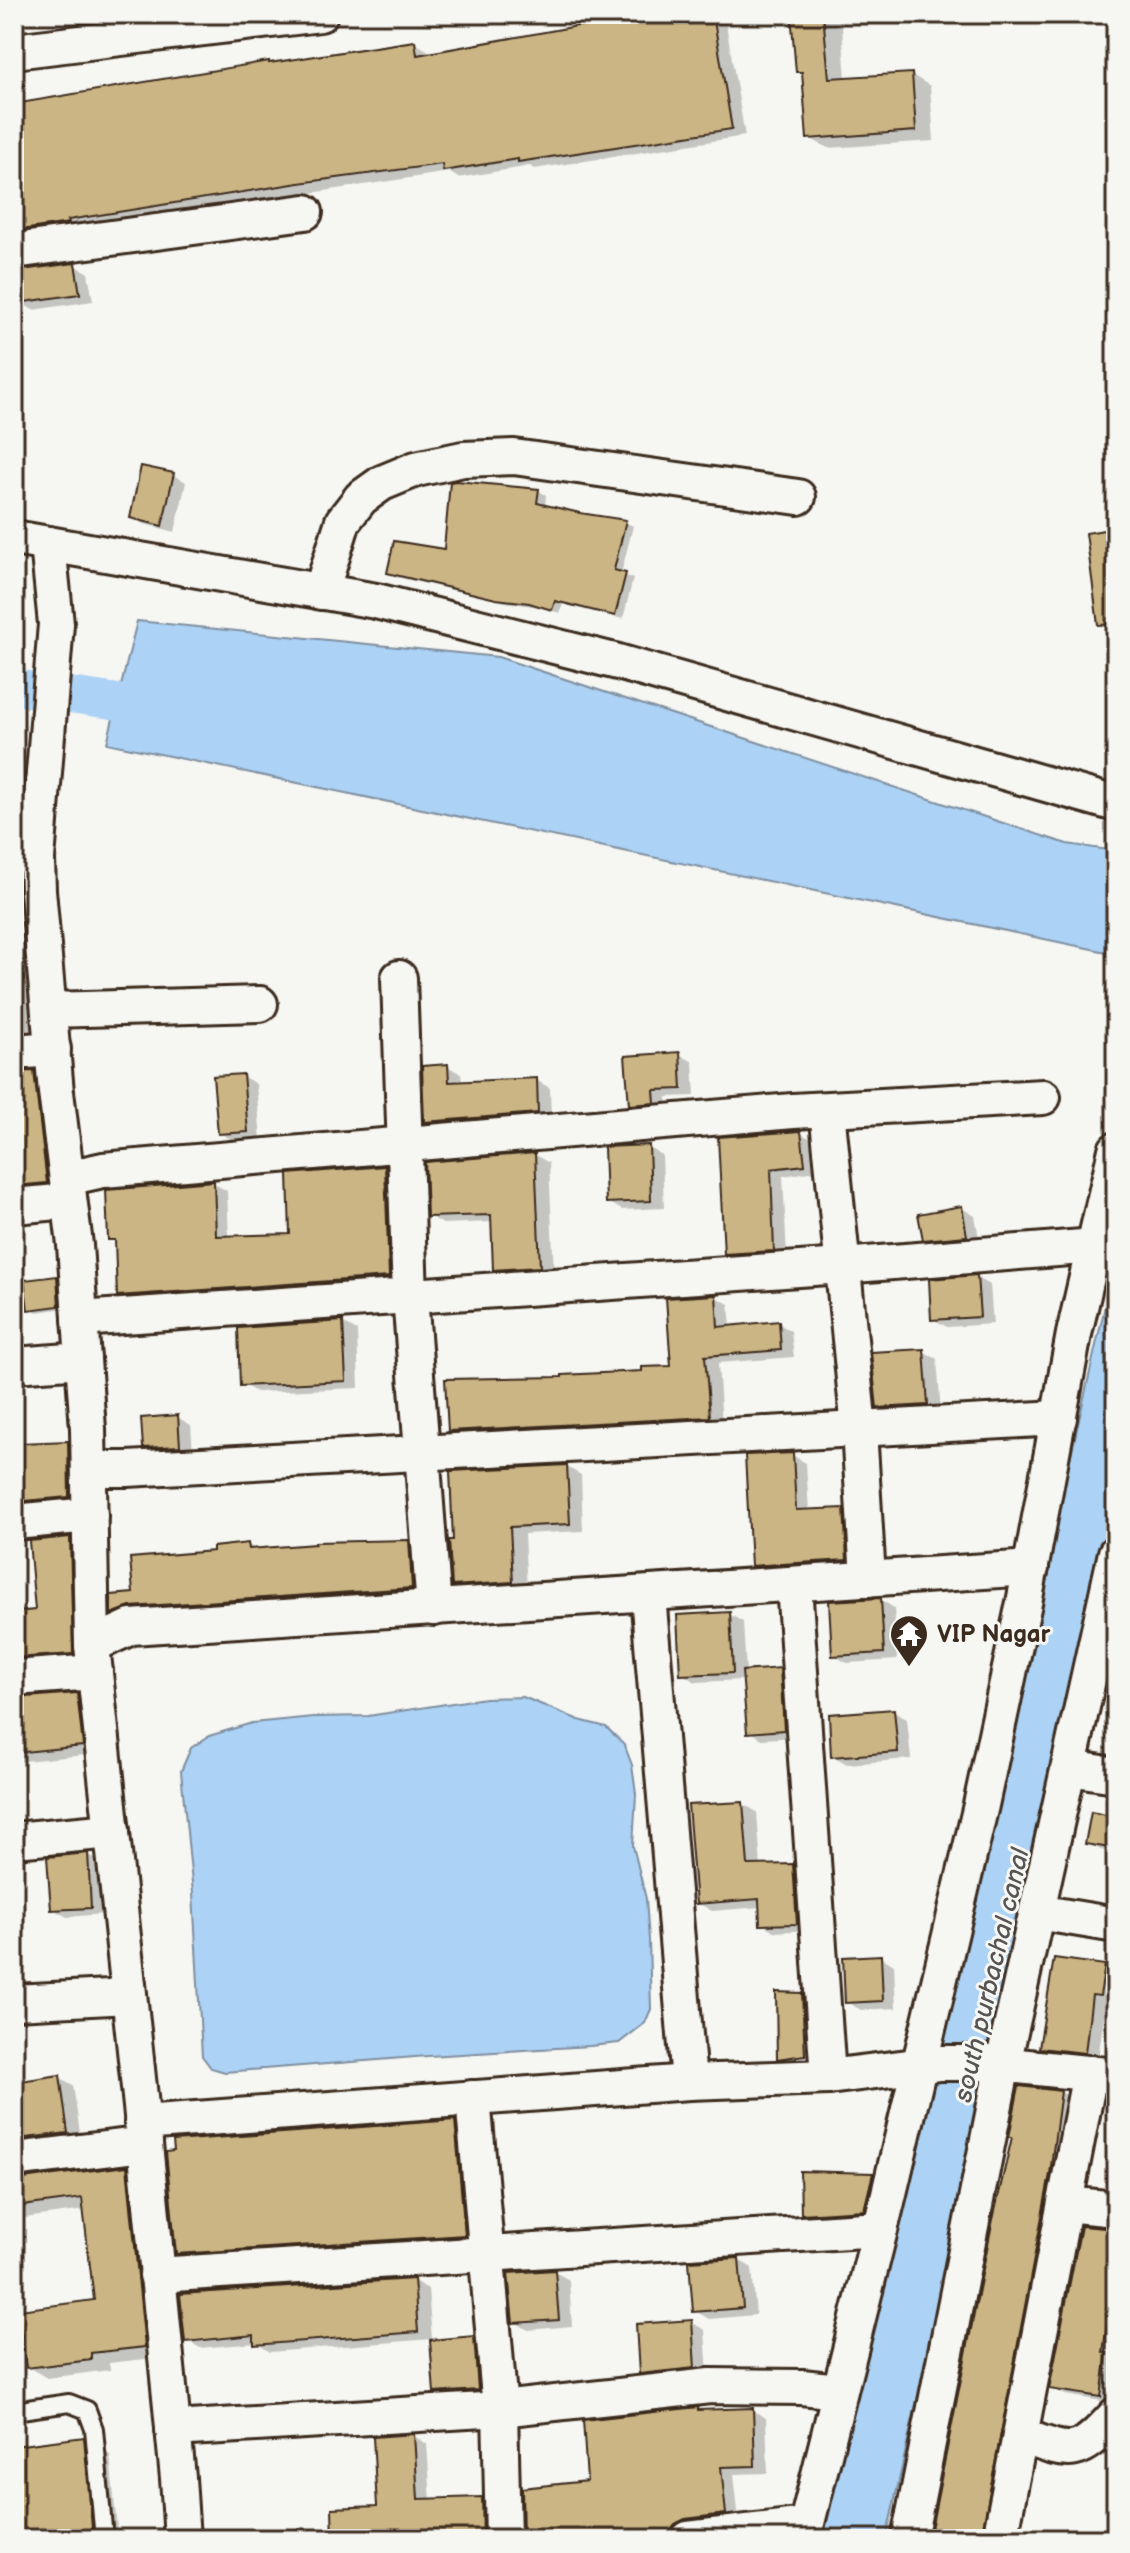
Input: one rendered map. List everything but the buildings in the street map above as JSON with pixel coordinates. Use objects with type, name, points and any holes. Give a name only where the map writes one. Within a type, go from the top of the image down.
[{"type":"street","points":[[14,51],[320,14]]},
{"type":"street","points":[[14,251],[305,212]]},
{"type":"street","points":[[321,592],[343,521],[361,498],[382,483],[416,469],[463,459],[514,457],[798,497]]},
{"type":"street","points":[[14,538],[376,601],[618,662],[1116,804]]},
{"type":"street","points":[[48,544],[56,624],[37,859],[26,891],[50,1010],[68,1190],[89,1469],[93,1658],[182,2539]]},
{"type":"street","points":[[399,978],[410,1296],[434,1608]]},
{"type":"street","points":[[50,1010],[260,1004]]},
{"type":"street","points":[[14,1052],[53,1049]]},
{"type":"street","points":[[14,1206],[68,1190],[103,1170],[827,1110],[1043,1097]]},
{"type":"street","points":[[827,1110],[859,1429],[868,1579]]},
{"type":"street","points":[[688,2539],[804,2532],[880,2229],[929,2063],[1031,1568],[1074,1334],[1116,1150]]},
{"type":"street","points":[[80,1319],[1095,1246]]},
{"type":"street","points":[[14,1365],[83,1360]]},
{"type":"street","points":[[89,1469],[1059,1418]]},
{"type":"street","points":[[14,1522],[90,1515]]},
{"type":"street","points":[[909,2539],[996,2063],[1037,1912],[1069,1768],[1107,1635],[1116,1553]]},
{"type":"street","points":[[14,1678],[93,1658],[131,1627],[1031,1568]]},
{"type":"street","points":[[794,1585],[828,2077]]},
{"type":"street","points":[[648,1595],[689,2082]]},
{"type":"street","points":[[1069,1768],[1116,1775]]},
{"type":"street","points":[[14,1840],[112,1831]]},
{"type":"street","points":[[1037,1912],[1116,1925]]},
{"type":"street","points":[[14,2002],[129,1996]]},
{"type":"street","points":[[14,2160],[143,2134],[473,2098],[689,2082],[828,2077],[929,2063],[996,2063],[1103,2075],[1065,2204],[1000,2539]]},
{"type":"street","points":[[473,2098],[500,2409],[503,2539]]},
{"type":"street","points":[[1065,2204],[1116,2209]]},
{"type":"street","points":[[157,2275],[880,2229]]},
{"type":"street","points":[[173,2429],[500,2409],[710,2386],[802,2387],[838,2391]]},
{"type":"street","points":[[1020,2435],[1058,2449],[1074,2451],[1092,2442],[1116,2415]]},
{"type":"lane","points":[[14,2411],[69,2403],[87,2410],[94,2429],[104,2539]]},
{"type":"water","points":[[137,621],[498,657],[1067,844],[1116,851],[1116,954],[107,743]]},
{"type":"water","name":"south purbachal canal","points":[[1116,1258],[1116,1507],[886,2539],[823,2539]]},
{"type":"water","points":[[523,1697],[579,1720],[606,1727],[624,1744],[632,1765],[636,1794],[633,1846],[646,1899],[649,1940],[651,2009],[645,2023],[619,2043],[225,2072],[211,2068],[202,2056],[193,1893],[181,1771],[191,1748],[209,1736],[252,1723],[368,1716],[485,1698]]},
{"type":"waterway","points":[[14,687],[167,709]]},
{"type":"place","name":"VIP Nagar","points":[[909,1668]]}]
